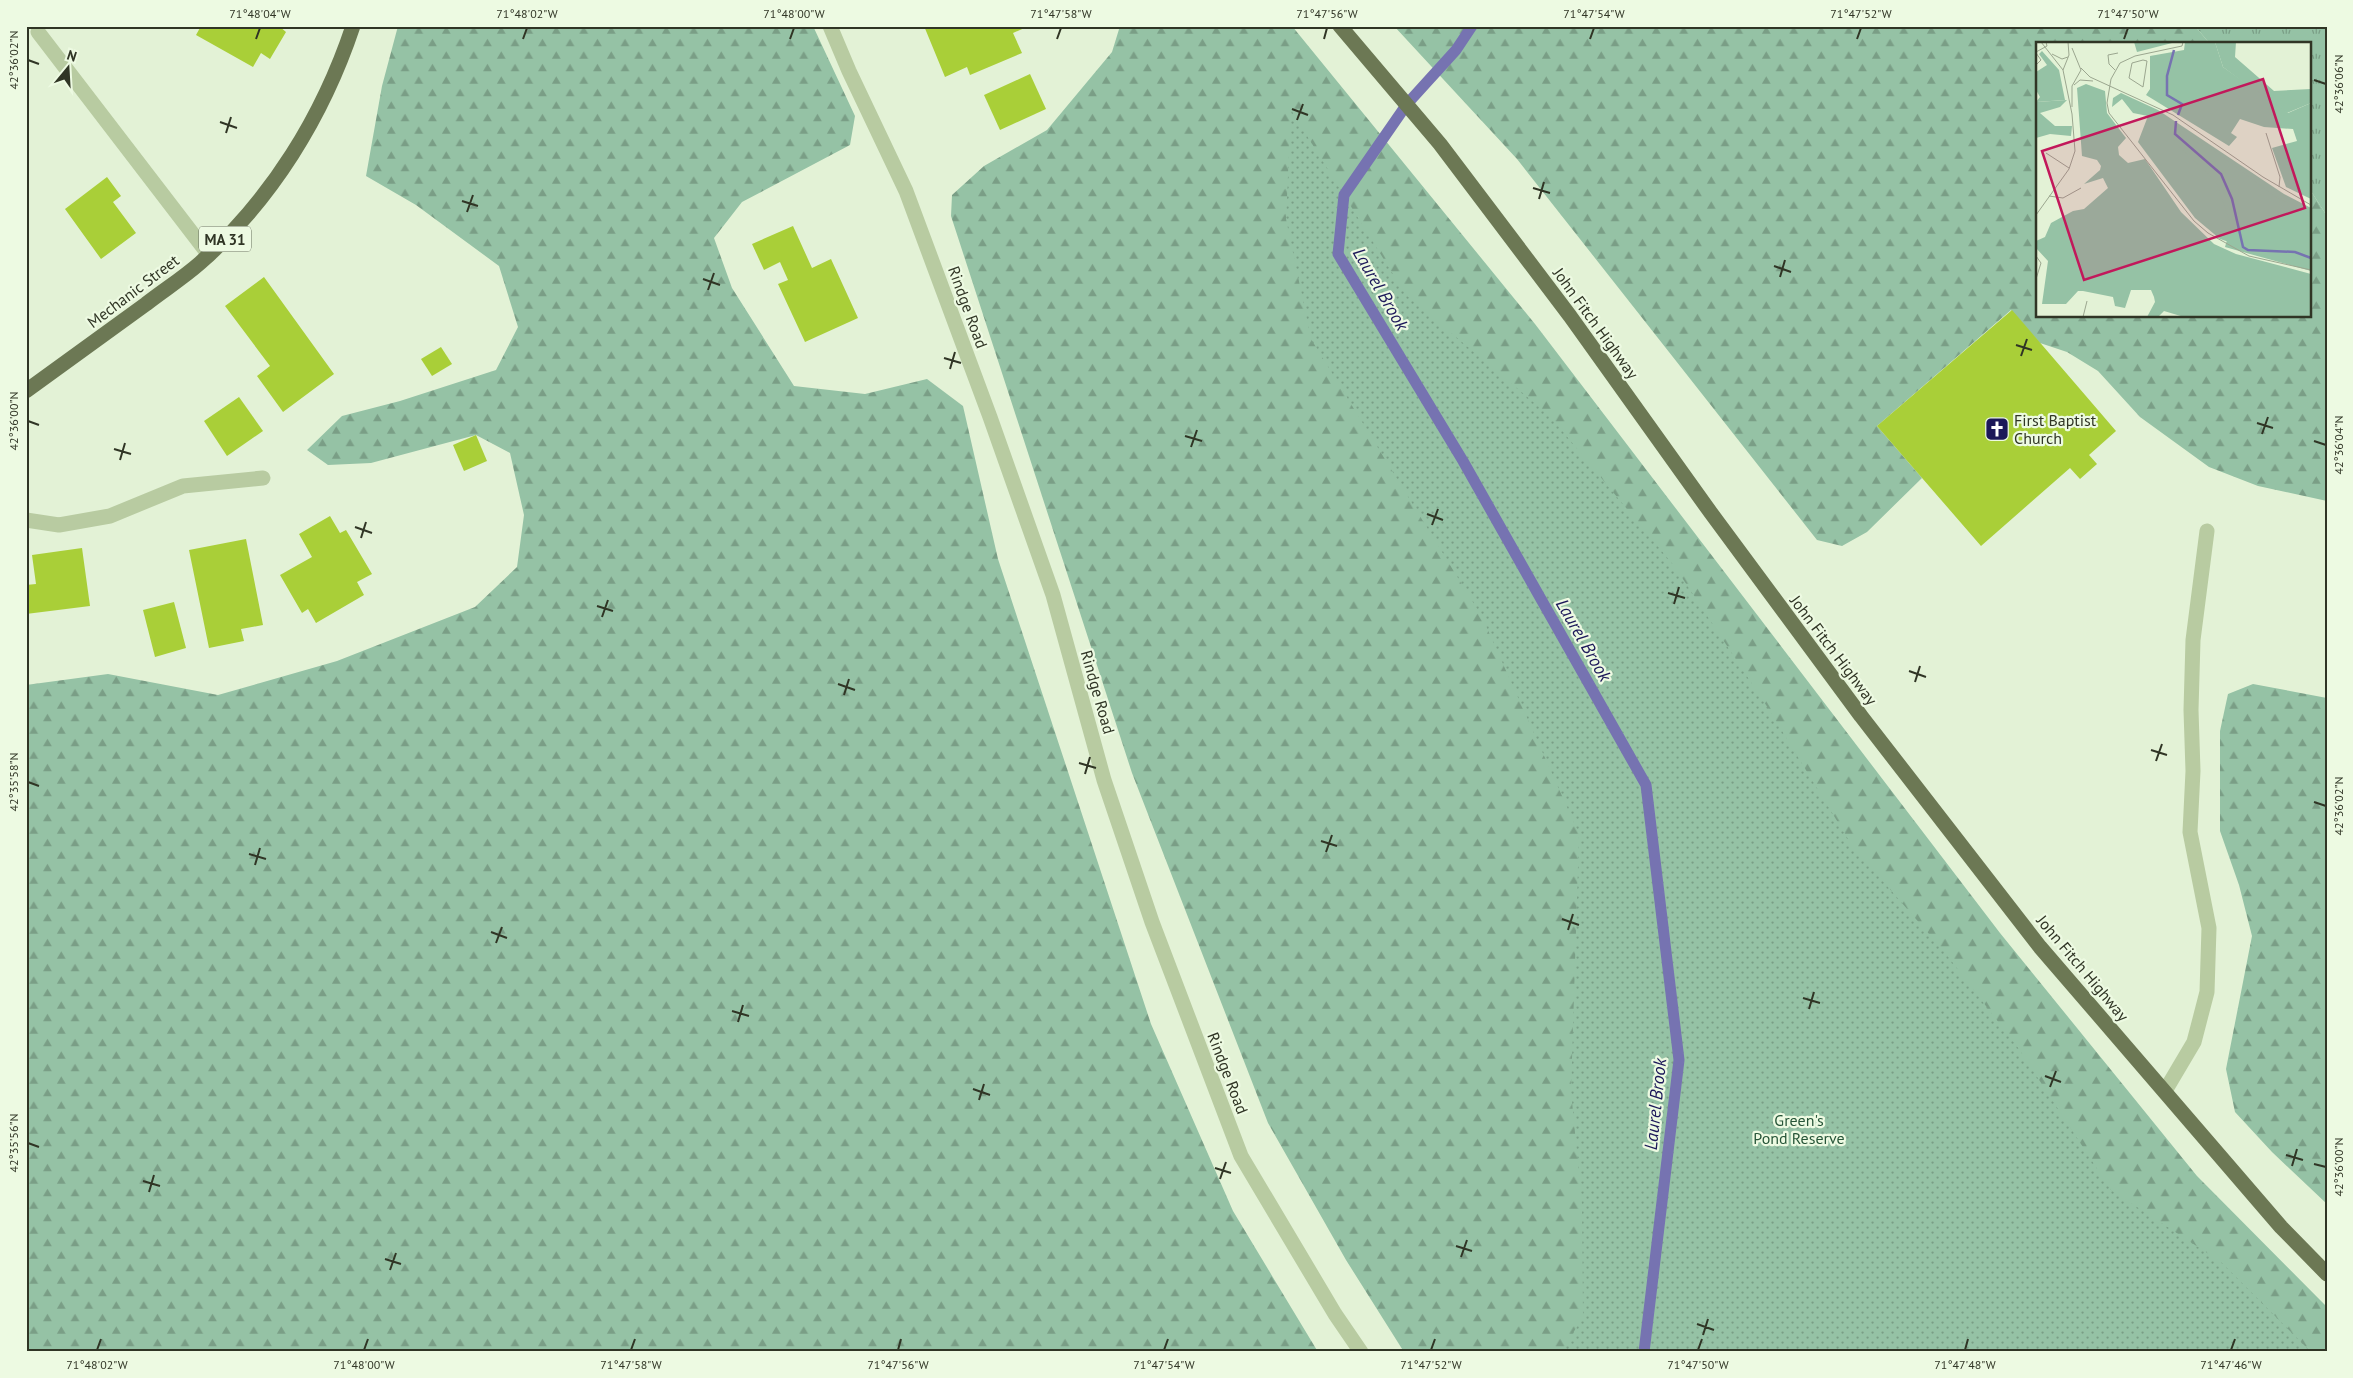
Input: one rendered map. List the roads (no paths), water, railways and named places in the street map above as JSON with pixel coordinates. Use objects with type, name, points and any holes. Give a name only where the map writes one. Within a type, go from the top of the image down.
[{"type":"main road","name":"Mechanic Street","points":[[26,391],[209,255],[266,192],[294,154],[323,103],[342,60],[353,26]]},
{"type":"main road","name":"John Fitch Highway","points":[[1340,26],[1440,144],[1570,316],[1711,514],[1862,716],[2040,947],[2281,1227],[2327,1274]]},
{"type":"street","name":"Rindge Road","points":[[830,26],[849,71],[906,191],[990,417],[1053,595],[1104,780],[1140,886],[1241,1156],[1335,1314],[1361,1352]]},
{"type":"street","points":[[38,32],[209,255]]},
{"type":"street","points":[[26,520],[59,525],[110,516],[184,486],[263,478]]},
{"type":"street","points":[[2165,1091],[2194,1042],[2207,992],[2209,928],[2190,832],[2193,771],[2191,710],[2193,640],[2207,532]]},
{"type":"waterway","name":"Laurel Brook","points":[[1472,26],[1456,50],[1407,104],[1344,195],[1338,254],[1463,461],[1646,785],[1679,1060],[1644,1352]]},
{"type":"place","name":"First Baptist Church","points":[[1997,429]]},
{"type":"park label","name":"Green's Pond Reserve","points":[[1799,1129]]}]
